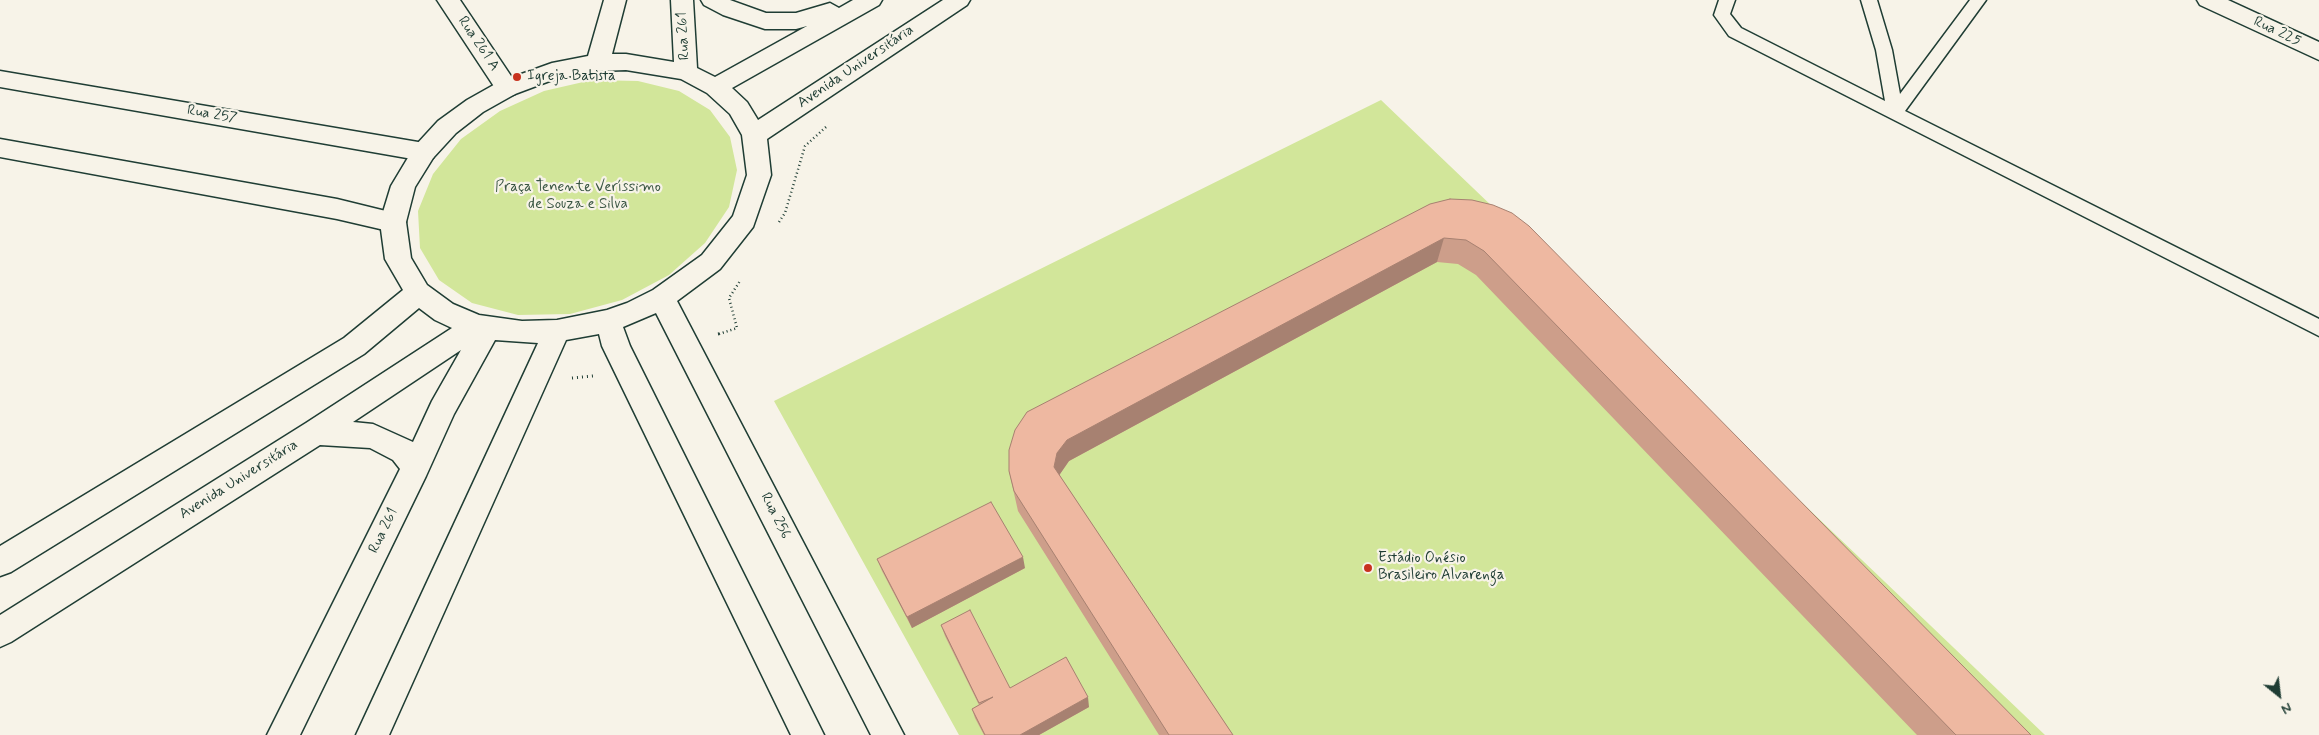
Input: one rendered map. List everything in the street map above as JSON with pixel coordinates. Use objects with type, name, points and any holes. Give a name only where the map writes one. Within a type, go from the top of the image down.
[{"type":"main road","name":"Rua 261 A","points":[[448,0],[507,88]]},
{"type":"main road","points":[[598,63],[615,0]]},
{"type":"main road","name":"Rua 261","points":[[682,0],[686,72]]},
{"type":"main road","points":[[712,0],[731,10],[765,21],[796,21],[870,0]]},
{"type":"main road","points":[[715,87],[870,0]]},
{"type":"main road","name":"Avenida Universitária","points":[[754,135],[959,0]]},
{"type":"main road","name":"Rua 225","points":[[2208,0],[2319,52]]},
{"type":"main road","points":[[626,62],[686,72],[715,87],[739,108],[754,135],[759,176],[744,220],[711,262],[662,298],[636,311],[608,321],[557,331],[522,332],[482,327],[444,312],[418,292],[398,260],[393,222],[403,186],[424,152],[447,127],[475,106],[507,88],[552,71],[598,63],[626,62]]},
{"type":"main road","name":"Rua 257","points":[[0,78],[424,152]]},
{"type":"main road","points":[[0,148],[337,209],[393,222]]},
{"type":"main road","points":[[0,562],[354,346],[418,292]]},
{"type":"main road","name":"Rua 256","points":[[662,298],[888,735]]},
{"type":"main road","points":[[608,321],[616,346],[808,735]]},
{"type":"main road","name":"Rua 261","points":[[283,735],[416,468],[442,408],[482,327]]},
{"type":"main road","name":"Avenida Universitária","points":[[0,632],[482,327]]},
{"type":"main road","points":[[372,735],[557,331]]},
{"type":"main road","points":[[316,432],[373,436],[403,451],[416,468]]},
{"type":"lane","points":[[1727,0],[1722,15],[1735,32],[2319,328]]},
{"type":"lane","points":[[1869,0],[1884,50],[1895,113]]},
{"type":"lane","points":[[1895,113],[1978,0]]},
{"type":"green space","name":"Praça Tenente Veríssimo de Souza e Silva","points":[[592,80],[638,81],[679,91],[710,110],[730,137],[737,170],[729,207],[705,243],[669,275],[622,300],[570,314],[518,315],[472,303],[439,280],[420,248],[418,211],[433,174],[461,139],[500,111],[544,91]]},
{"type":"green space","name":"Estádio Onésio Brasileiro Alvarenga","points":[[1381,100],[2045,735],[959,735],[774,401]]},
{"type":"building","points":[[1450,199],[1472,200],[1493,205],[1512,213],[1529,226],[2031,735],[1956,735],[1484,251],[1466,240],[1444,238],[1067,440],[1057,453],[1054,467],[1233,735],[1169,735],[1014,491],[1009,471],[1009,450],[1015,430],[1027,412],[1430,204]]},
{"type":"building","points":[[991,502],[1023,557],[907,617],[877,559]]},
{"type":"building","points":[[970,610],[1010,688],[1066,657],[1088,697],[1020,735],[985,735],[972,709],[993,697],[979,703],[941,625]]},
{"type":"place","name":"Igreja Batista","points":[[517,77]]},
{"type":"place","name":"Estádio Onésio Brasileiro Alvarenga","points":[[1368,568]]}]
